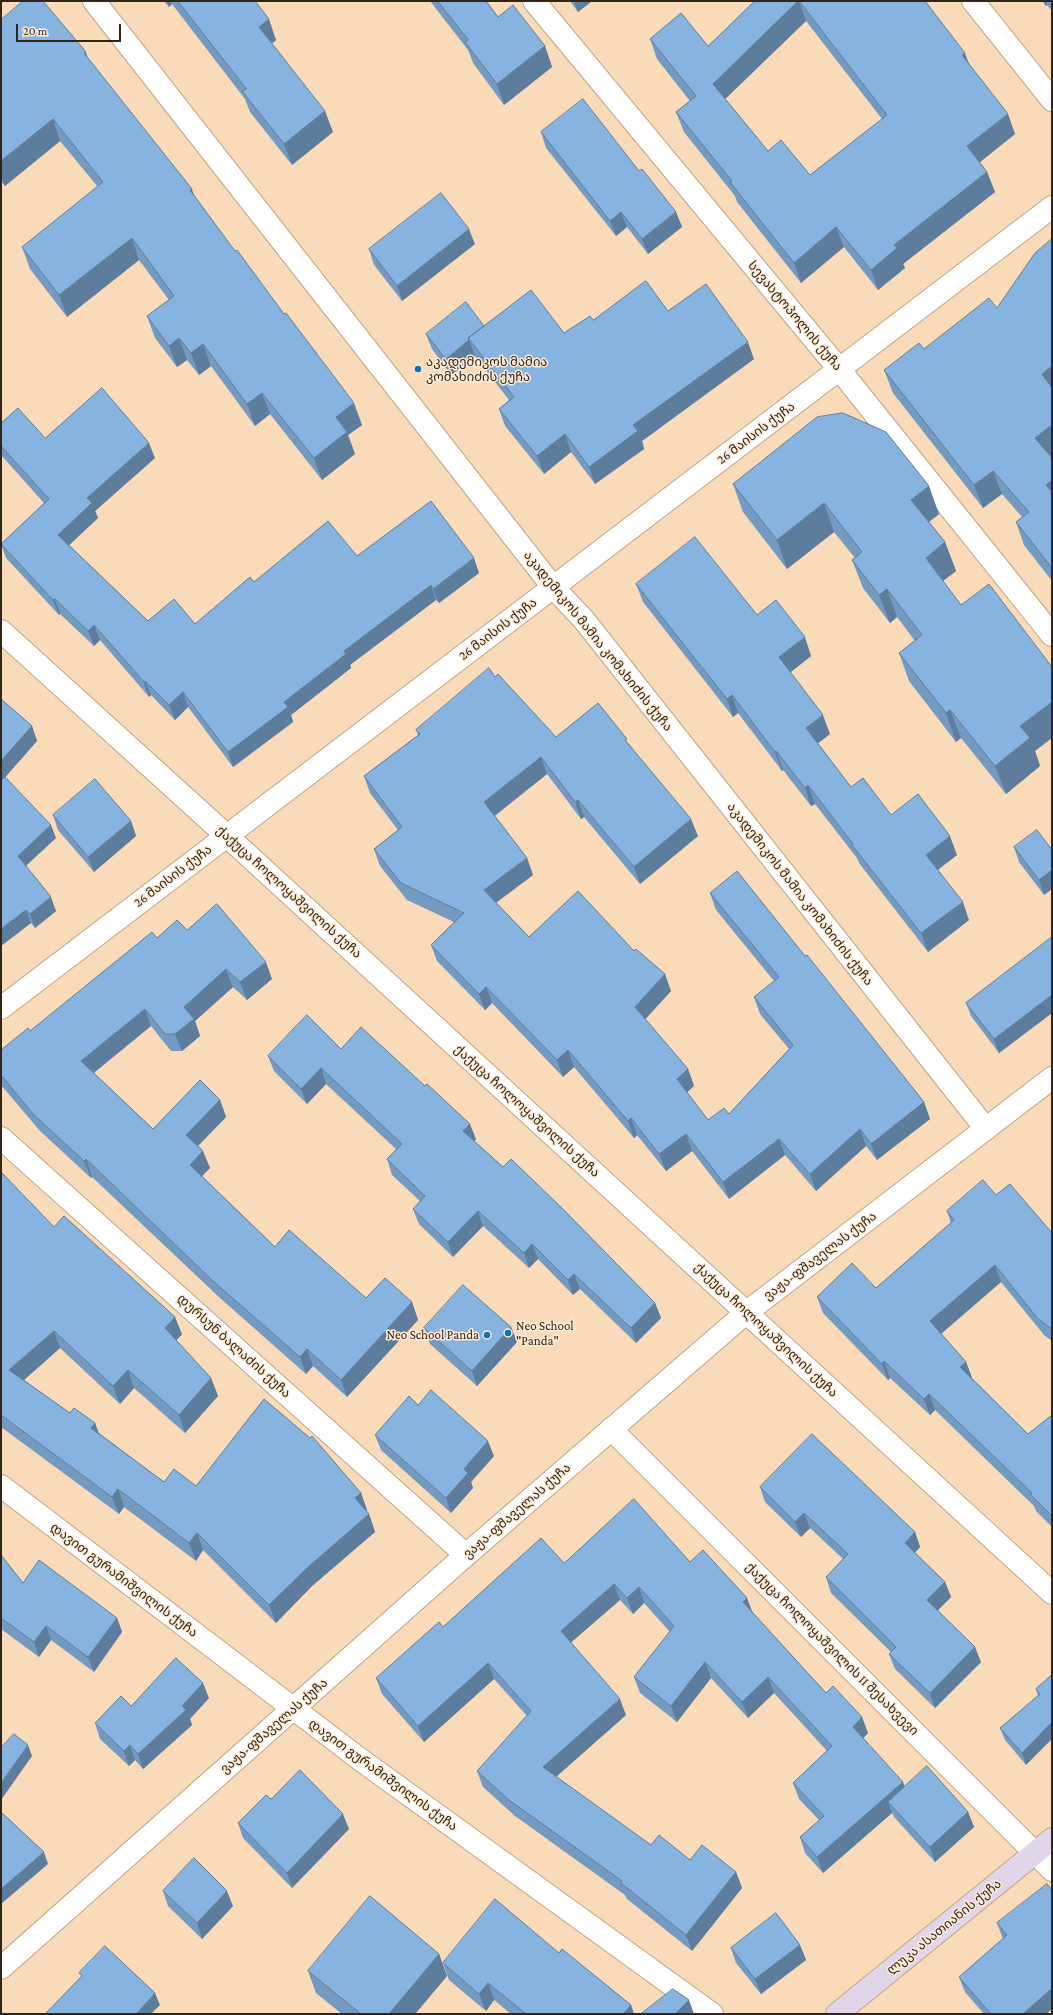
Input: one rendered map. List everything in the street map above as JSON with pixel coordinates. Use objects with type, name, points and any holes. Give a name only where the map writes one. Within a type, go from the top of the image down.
[{"type":"street","name":"აკადემიკოს მამია კომახიძის ქუჩა","points":[[94,1],[553,587],[584,620],[986,1129]]},
{"type":"street","name":"სევასტოპოლის ქუჩა","points":[[534,1],[839,369],[1052,635]]},
{"type":"street","points":[[973,1],[1052,100]]},
{"type":"street","name":"26 მაისის ქუჩა","points":[[1,1008],[1052,207]]},
{"type":"street","name":"ქაქუცა ჩოლოყაშვილის ქუჩა","points":[[1,631],[227,836],[1052,1593]]},
{"type":"street","name":"ვაჟა-ფშაველას ქუჩა","points":[[1,1968],[466,1555],[746,1312],[1051,1080]]},
{"type":"street","name":"დურსუნ ბალაძის ქუჩა","points":[[1,1138],[466,1555]]},
{"type":"street","name":"ქაქუცა ჩოლოყაშვილის II შესახვევი","points":[[611,1429],[1052,1870]]},
{"type":"street","name":"დავით გურამიშვილის ქუჩა","points":[[1,1486],[361,1760],[712,2014]]},
{"type":"street","name":"ლუკა ასათიანის ქუჩა","points":[[837,2014],[1052,1839]]},
{"type":"building","points":[[23,1],[43,1],[86,52],[84,53],[192,189],[190,190],[235,251],[237,250],[284,314],[286,313],[354,403],[336,417],[347,432],[314,458],[262,393],[247,404],[203,344],[191,353],[179,338],[169,346],[147,316],[174,296],[132,238],[59,295],[22,247],[103,182],[53,119],[1,161],[1,20]]},
{"type":"building","points":[[178,1],[255,1],[269,19],[259,27],[325,111],[284,144],[242,91],[246,89]]},
{"type":"building","points":[[438,1],[486,1],[498,17],[513,5],[545,46],[497,84],[465,42],[468,40]]},
{"type":"building","points":[[755,1],[798,1],[713,84],[768,151],[781,140],[810,175],[887,115],[799,1],[925,1],[965,53],[962,55],[1008,114],[967,146],[987,172],[894,245],[897,248],[871,270],[836,227],[794,263],[730,182],[732,181],[676,112],[696,96],[650,39],[681,13],[708,46]]},
{"type":"building","points":[[583,99],[639,171],[642,169],[676,212],[642,239],[621,212],[610,221],[541,132]]},
{"type":"building","points":[[441,193],[469,229],[397,286],[369,249]]},
{"type":"building","points":[[1052,239],[1052,366],[1042,374],[1052,388],[1052,425],[1035,438],[1052,458],[1052,480],[1046,485],[1052,492],[1052,568],[1016,522],[1029,512],[993,471],[974,485],[884,370],[919,343],[924,349],[989,298],[997,308],[1035,253]]},
{"type":"building","points":[[646,281],[668,311],[706,284],[748,342],[633,425],[638,431],[589,467],[565,434],[537,456],[499,409],[514,397],[468,338],[531,290],[564,333],[590,316],[593,320]]},
{"type":"building","points":[[466,302],[484,326],[468,338],[469,340],[446,359],[426,334]]},
{"type":"building","points":[[102,388],[149,443],[87,498],[92,503],[58,535],[148,621],[174,599],[195,624],[250,577],[254,582],[328,521],[357,556],[431,501],[474,558],[433,589],[431,585],[344,651],[346,654],[284,702],[288,707],[228,752],[183,692],[169,705],[145,681],[144,682],[94,625],[88,631],[55,599],[53,600],[1,544],[49,499],[1,446],[1,423],[18,408],[45,438]]},
{"type":"building","points":[[843,413],[886,432],[929,486],[911,500],[945,542],[926,558],[961,605],[989,584],[1052,667],[1052,702],[1020,726],[1030,738],[995,766],[950,710],[946,713],[899,653],[922,635],[887,589],[879,595],[852,560],[862,552],[824,503],[777,540],[733,484],[817,417]]},
{"type":"building","points":[[695,537],[757,615],[776,600],[805,637],[779,657],[823,715],[806,728],[851,787],[863,778],[891,815],[918,794],[950,836],[926,855],[963,902],[921,933],[852,845],[853,844],[808,785],[805,788],[776,751],[775,752],[732,695],[727,699],[636,584]]},
{"type":"building","points":[[489,668],[495,677],[498,674],[556,737],[598,703],[627,739],[625,740],[691,819],[634,867],[578,800],[575,802],[541,757],[484,802],[527,858],[484,890],[529,937],[578,891],[634,951],[636,949],[665,974],[635,1007],[688,1069],[677,1079],[708,1120],[724,1108],[729,1114],[793,1045],[754,997],[779,977],[710,893],[737,871],[805,956],[807,955],[924,1102],[871,1144],[860,1129],[810,1174],[779,1139],[723,1182],[686,1134],[659,1154],[631,1118],[628,1121],[568,1050],[557,1060],[486,987],[479,994],[431,945],[464,913],[401,883],[374,849],[402,827],[364,776],[420,734],[416,730]]},
{"type":"building","points":[[1,699],[32,726],[1,761]]},
{"type":"building","points":[[5,777],[51,825],[18,856],[51,897],[30,914],[26,910],[1,929],[1,781]]},
{"type":"building","points":[[95,779],[131,821],[88,857],[53,815]]},
{"type":"building","points":[[1037,830],[1052,850],[1052,870],[1039,880],[1014,847]]},
{"type":"building","points":[[217,904],[266,962],[240,982],[226,969],[184,1007],[194,1019],[175,1034],[165,1034],[145,1009],[81,1061],[153,1129],[200,1080],[220,1100],[186,1135],[203,1151],[190,1165],[275,1247],[289,1230],[366,1298],[385,1278],[412,1302],[341,1380],[307,1349],[300,1357],[213,1281],[86,1159],[84,1161],[33,1114],[1,1075],[1,1050],[28,1028],[30,1031],[152,932],[157,938],[177,920],[187,930]]},
{"type":"building","points":[[1052,937],[1052,995],[994,1039],[966,1003]]},
{"type":"building","points":[[307,1015],[341,1049],[361,1027],[425,1086],[427,1084],[470,1124],[463,1131],[503,1167],[511,1159],[563,1209],[655,1303],[631,1328],[574,1274],[568,1280],[532,1244],[524,1253],[478,1211],[448,1242],[413,1209],[425,1196],[387,1159],[402,1144],[321,1068],[301,1089],[268,1056]]},
{"type":"building","points":[[1,1172],[54,1227],[64,1216],[175,1317],[165,1328],[211,1378],[179,1415],[128,1370],[113,1386],[54,1331],[9,1370],[70,1413],[74,1408],[95,1423],[91,1428],[164,1482],[174,1469],[196,1486],[264,1399],[310,1438],[312,1436],[361,1493],[355,1498],[369,1514],[306,1569],[269,1605],[197,1533],[189,1543],[118,1489],[112,1497],[1,1415]]},
{"type":"building","points":[[983,1180],[996,1195],[1010,1184],[1052,1233],[1052,1329],[1038,1319],[995,1265],[930,1321],[966,1362],[960,1367],[1028,1434],[1052,1415],[1052,1516],[1030,1494],[1032,1493],[929,1394],[924,1399],[884,1361],[882,1364],[817,1297],[852,1263],[876,1288],[954,1220],[947,1211]]},
{"type":"building","points":[[463,1285],[511,1327],[472,1371],[424,1328]]},
{"type":"building","points":[[431,1390],[488,1441],[464,1469],[468,1473],[446,1498],[375,1435],[409,1396],[418,1405]]},
{"type":"building","points":[[812,1434],[915,1532],[905,1543],[945,1582],[927,1600],[975,1647],[930,1693],[889,1654],[896,1647],[826,1577],[848,1554],[804,1513],[795,1522],[760,1487]]},
{"type":"building","points":[[634,1499],[690,1562],[703,1550],[747,1598],[743,1602],[826,1693],[833,1686],[862,1717],[853,1727],[903,1782],[817,1857],[800,1837],[824,1816],[793,1783],[832,1746],[768,1677],[742,1702],[705,1662],[671,1706],[634,1677],[674,1626],[639,1587],[627,1598],[614,1584],[561,1631],[620,1699],[543,1767],[651,1845],[659,1835],[690,1860],[702,1845],[736,1872],[686,1935],[621,1883],[622,1881],[509,1800],[477,1771],[531,1711],[488,1663],[418,1726],[376,1678],[439,1622],[443,1627],[541,1538],[564,1563]]},
{"type":"building","points":[[1,1555],[23,1583],[39,1560],[117,1618],[88,1657],[46,1626],[34,1642],[1,1618]]},
{"type":"building","points":[[176,1658],[203,1683],[182,1706],[186,1710],[138,1754],[130,1745],[124,1751],[95,1723],[121,1696],[131,1706]]},
{"type":"building","points":[[1052,1675],[1052,1722],[1022,1753],[1000,1728],[1040,1694],[1036,1689]]},
{"type":"building","points":[[14,1734],[28,1745],[1,1783],[1,1748]]},
{"type":"building","points":[[927,1766],[968,1812],[930,1847],[888,1802]]},
{"type":"building","points":[[300,1770],[343,1814],[287,1873],[238,1823],[266,1795],[271,1799]]},
{"type":"building","points":[[1,1812],[44,1852],[1,1889]]},
{"type":"building","points":[[194,1858],[227,1891],[197,1923],[163,1891]]},
{"type":"building","points":[[1047,1884],[1052,1890],[1052,1992],[1050,1990],[1023,2014],[991,2014],[959,1977],[1007,1935],[997,1923]]},
{"type":"building","points":[[370,1896],[439,1954],[389,2014],[361,2014],[308,1971]]},
{"type":"building","points":[[495,1899],[559,1953],[562,1949],[631,2005],[623,2014],[526,2014],[488,1983],[479,1994],[443,1963]]},
{"type":"building","points":[[776,1913],[800,1945],[755,1979],[731,1948]]},
{"type":"building","points":[[105,1946],[155,1993],[136,2014],[45,2014],[82,1976],[79,1973]]},
{"type":"building","points":[[673,1989],[689,2000],[675,2014],[641,2014]]},
{"type":"place","name":"აკადემიკოს მამია კომახიძის ქუჩა","points":[[418,369]]},
{"type":"place","name":"Neo School \"Panda\"","points":[[508,1333]]},
{"type":"place","name":"Neo School Panda","points":[[487,1335]]}]
